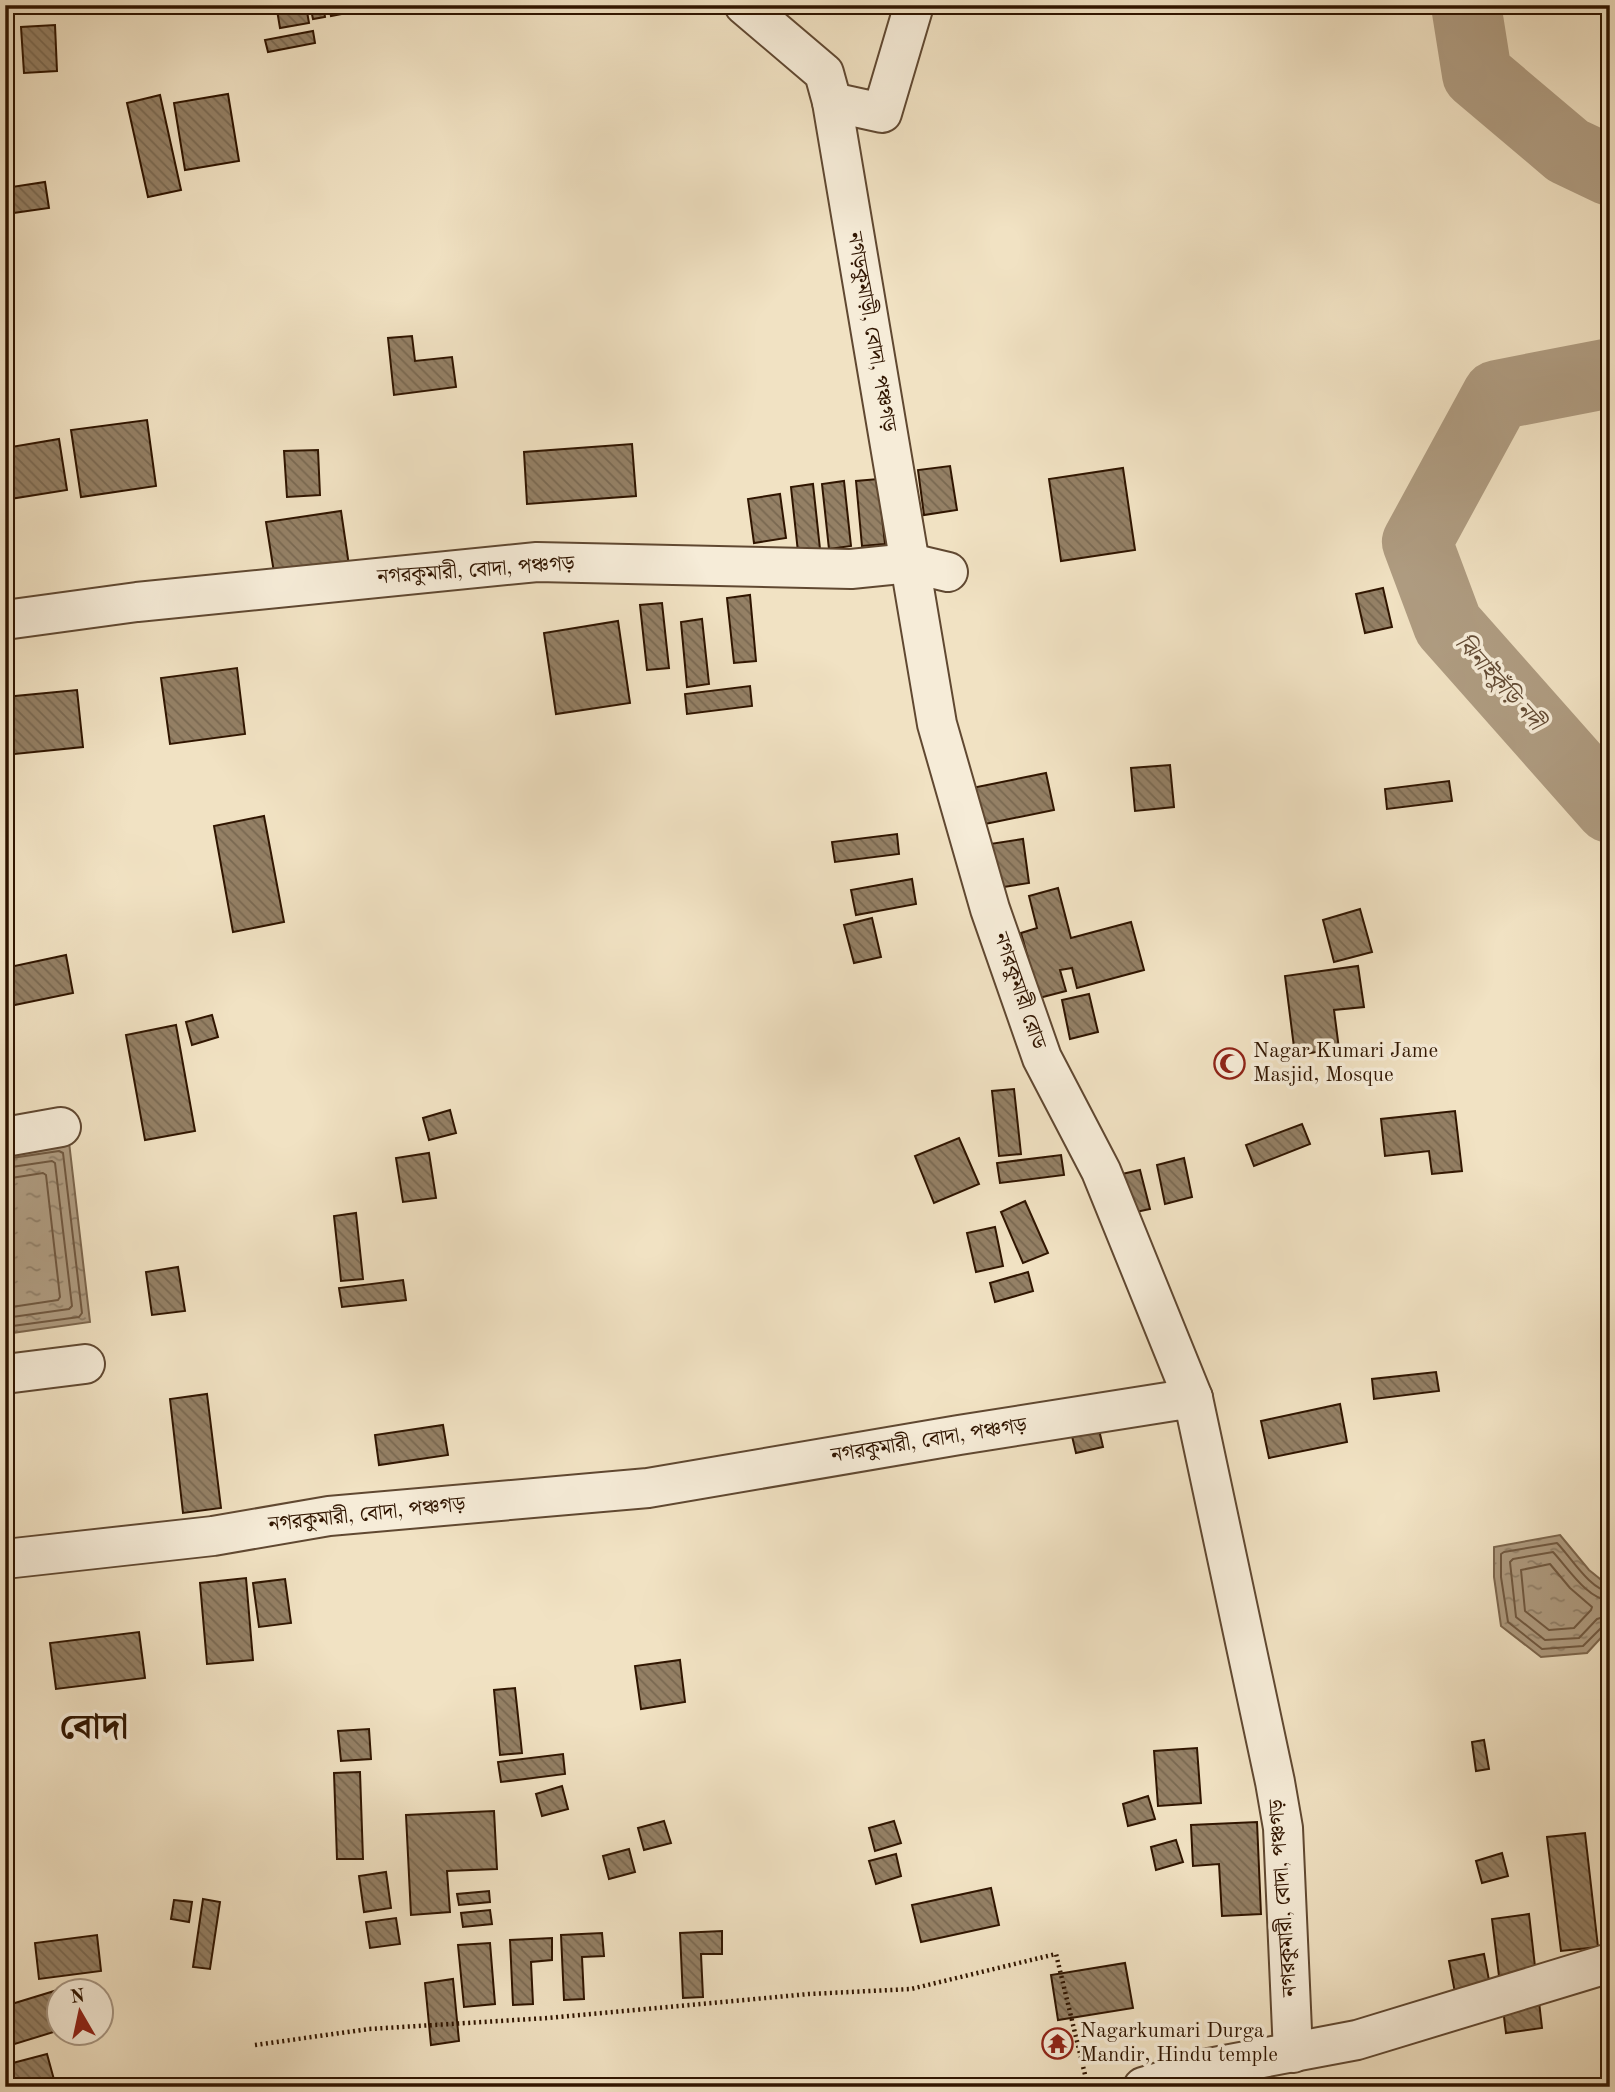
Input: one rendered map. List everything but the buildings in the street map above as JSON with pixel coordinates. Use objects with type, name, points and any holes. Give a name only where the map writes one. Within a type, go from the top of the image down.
[{"type":"street","name":"নগড়কুমাড়ী, বোদা, পঞ্চগড়","points":[[744,5],[824,73],[832,102],[910,563]]},
{"type":"street","points":[[832,102],[882,113],[914,5]]},
{"type":"street","name":"নগরকুমারী, বোদা, পঞ্চগড়","points":[[5,620],[137,602],[537,562],[851,569],[910,563],[948,572]]},
{"type":"street","name":"নগরকুমারী রোড","points":[[910,563],[937,724],[990,909],[1042,1058],[1101,1171],[1193,1398]]},
{"type":"street","points":[[5,1137],[61,1127]]},
{"type":"street","points":[[5,1374],[85,1364]]},
{"type":"street","name":"নগরকুমারী, বোদা, পঞ্চগড়","points":[[5,1559],[213,1536],[329,1516],[648,1488],[1193,1398],[1276,1782],[1283,1828],[1293,2053]]},
{"type":"street","points":[[1143,2087],[1204,2069],[1357,2040],[1610,1963]]},
{"type":"path","points":[[255,2045],[369,2029],[548,2018],[809,1994],[911,1989],[1056,1954],[1088,2087]]},
{"type":"water","points":[[69,1142],[90,1322],[5,1334],[5,1153]]},
{"type":"water","points":[[1560,1535],[1589,1570],[1610,1587],[1610,1628],[1587,1653],[1541,1657],[1501,1626],[1494,1577],[1494,1547]]},
{"type":"waterway","points":[[1466,5],[1477,74],[1568,151],[1610,171]]},
{"type":"waterway","name":"ঝিনাইকুঁড়ি নদী","points":[[1610,373],[1497,395],[1417,542],[1448,625],[1610,808]]},
{"type":"place","name":"Nagar Kumari Jame Masjid, Mosque","points":[[1230,1063]]},
{"type":"place","name":"Nagarkumari Durga Mandir, Hindu temple","points":[[1057,2043]]},
{"type":"district","name":"বোদা","points":[[94,1728]]}]
